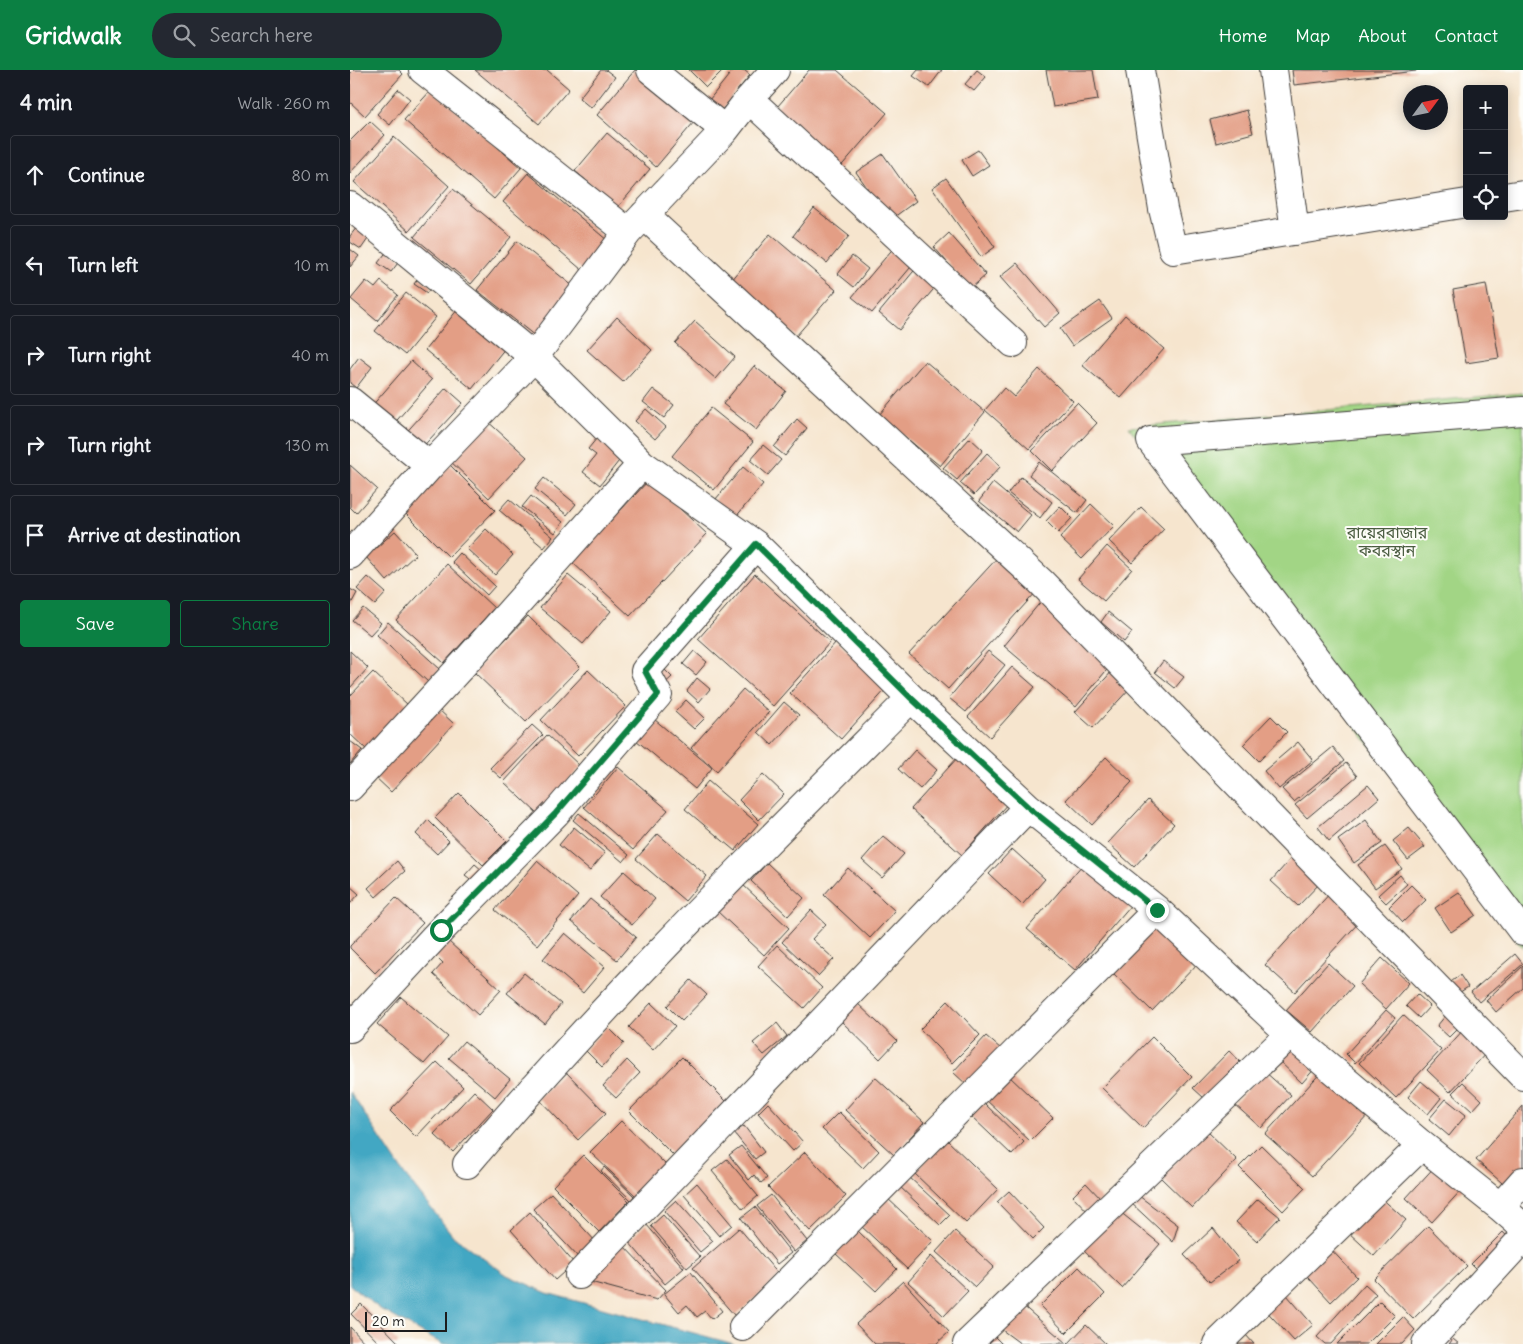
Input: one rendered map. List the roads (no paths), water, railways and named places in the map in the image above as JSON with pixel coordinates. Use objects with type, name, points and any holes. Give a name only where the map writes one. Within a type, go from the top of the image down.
[{"type":"street","points":[[423,70],[636,224],[1041,582],[1523,1076]]},
{"type":"street","points":[[651,70],[725,130]]},
{"type":"street","points":[[350,554],[430,466],[534,357],[636,224],[725,130],[749,98],[774,70]]},
{"type":"street","points":[[1140,70],[1163,210],[1173,250],[1463,204]]},
{"type":"street","points":[[1272,70],[1295,231]]},
{"type":"street","points":[[749,98],[1013,343]]},
{"type":"street","points":[[1508,196],[1523,194]]},
{"type":"street","points":[[350,206],[534,357],[642,464],[756,544],[911,698],[1028,807],[1157,910],[1290,1034],[1523,1227]]},
{"type":"street","points":[[350,402],[430,466]]},
{"type":"street","points":[[1523,411],[1151,441],[1523,932]]},
{"type":"street","points":[[350,787],[642,464]]},
{"type":"street","points":[[350,1028],[441,930],[556,813],[658,695],[645,671],[756,544]]},
{"type":"street","points":[[467,1164],[523,1098],[705,904],[911,698]]},
{"type":"street","points":[[579,1275],[1028,807]]},
{"type":"street","points":[[743,1327],[1157,910]]},
{"type":"street","points":[[967,1344],[1290,1034]]},
{"type":"street","points":[[1217,1344],[1422,1145]]},
{"type":"street","points":[[1500,1207],[1523,1180]]},
{"type":"street","points":[[1426,1344],[1523,1238]]},
{"type":"water","points":[[350,1092],[404,1174],[454,1237],[507,1275],[547,1293],[734,1344],[442,1344],[380,1309],[350,1285]]},
{"type":"park label","name":"রায়েরবাজার কবরস্থান","points":[[1387,541]]}]
